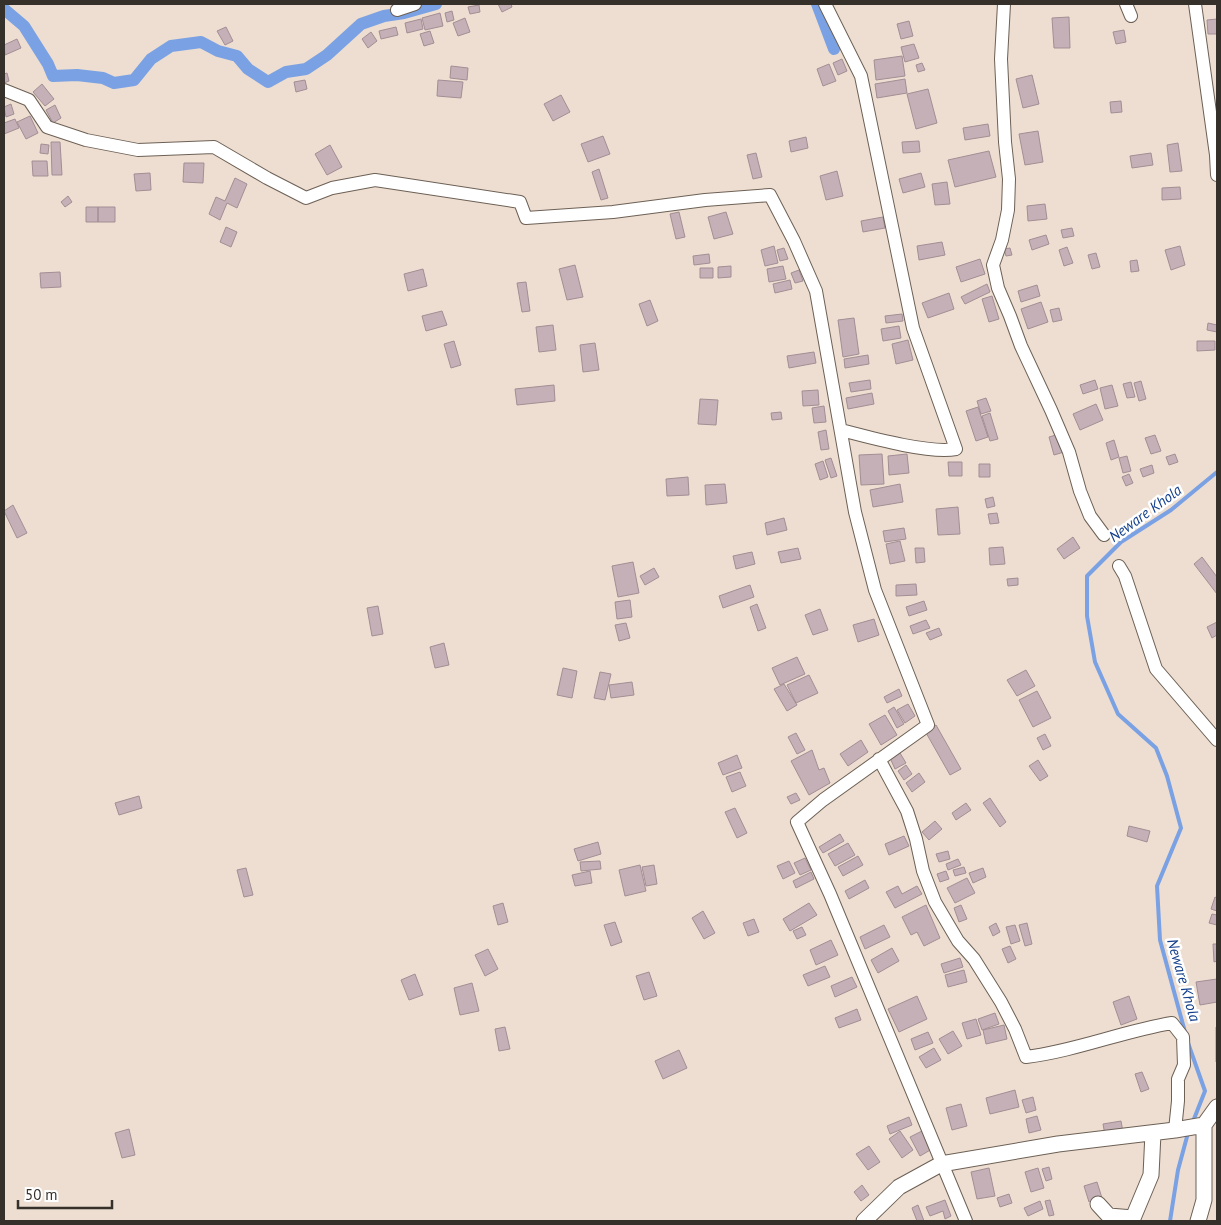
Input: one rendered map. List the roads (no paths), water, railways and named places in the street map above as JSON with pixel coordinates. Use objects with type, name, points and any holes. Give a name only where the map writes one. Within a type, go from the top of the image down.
[{"type":"street","points":[[397,10],[415,4]]},
{"type":"street","points":[[825,4],[861,76],[913,328],[956,449],[947,451],[912,446],[840,430]]},
{"type":"street","points":[[1004,4],[1000,59],[1009,180],[1008,210],[1002,240],[993,265],[998,288],[1021,346],[1069,452],[1080,491],[1090,516],[1104,535]]},
{"type":"street","points":[[1126,4],[1131,16]]},
{"type":"street","points":[[1195,4],[1216,154],[1217,175]]},
{"type":"street","points":[[4,90],[29,100],[48,127],[86,140],[138,150],[214,147],[306,198],[332,188],[375,180],[520,202],[526,218],[613,212],[705,200],[770,196],[794,241],[816,291],[855,512],[875,590],[928,725],[823,800],[797,822],[830,894],[966,1221]]},
{"type":"street","points":[[1119,566],[1125,576],[1156,669],[1217,740]]},
{"type":"street","points":[[879,759],[907,811],[916,838],[923,871],[935,902],[958,941],[974,958],[1001,1002],[1015,1029],[1026,1057],[1047,1055],[1100,1042],[1152,1026],[1172,1023],[1183,1036],[1184,1065],[1178,1079],[1175,1130]]},
{"type":"street","points":[[1198,1221],[1204,1200],[1204,1125],[1217,1107]]},
{"type":"street","points":[[864,1221],[898,1187],[941,1164],[1058,1144],[1204,1125]]},
{"type":"street","points":[[1098,1204],[1110,1216],[1133,1218],[1151,1174],[1153,1133]]},
{"type":"waterway","points":[[4,9],[24,26],[48,64],[53,76],[77,75],[103,78],[114,83],[134,80],[151,59],[171,46],[201,42],[218,51],[237,56],[248,69],[268,82],[286,72],[306,69],[327,55],[361,24],[384,16],[404,13],[436,4]]},
{"type":"waterway","points":[[817,4],[834,49]]},
{"type":"waterway","name":"Neware Khola","points":[[1185,1032],[1160,940],[1157,886],[1181,828],[1167,776],[1156,748],[1118,714],[1095,662],[1087,616],[1087,576],[1121,542],[1171,510],[1217,472]]},
{"type":"waterway","name":"Neware Khola","points":[[1188,1043],[1205,1091],[1192,1124]]},
{"type":"waterway","name":"Neware Khola","points":[[1170,1221],[1178,1170],[1188,1133]]}]
